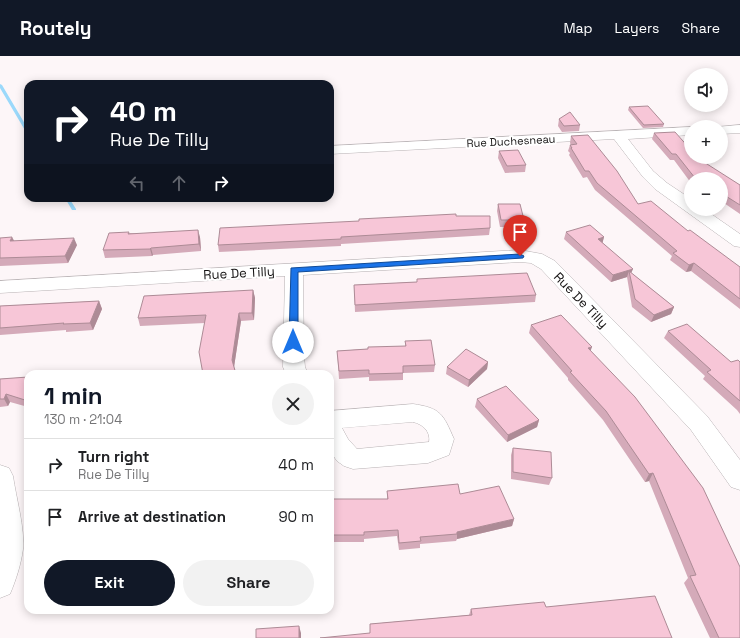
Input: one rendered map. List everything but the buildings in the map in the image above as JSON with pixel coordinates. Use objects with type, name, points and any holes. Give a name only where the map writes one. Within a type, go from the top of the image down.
[{"type":"street","points":[[728,130],[740,129]]},
{"type":"street","name":"Rue Duchesneau","points":[[334,150],[684,131]]},
{"type":"street","points":[[618,135],[648,174],[684,202]]},
{"type":"street","points":[[703,216],[740,242]]},
{"type":"street","name":"Rue De Tilly","points":[[0,287],[520,256],[536,258],[543,261],[699,423],[740,479]]},
{"type":"street","points":[[294,270],[293,356],[295,370]]},
{"type":"street","points":[[334,420],[413,413],[426,415],[435,423],[442,439],[440,448],[428,453],[353,459],[348,456],[334,435]]},
{"type":"street","points":[[0,483],[9,534],[9,549],[6,566],[0,584]]},
{"type":"waterway","points":[[0,85],[24,125]]},
{"type":"waterway","points":[[70,202],[74,209]]},
{"type":"route","points":[[293,342],[294,270],[520,256]]}]
